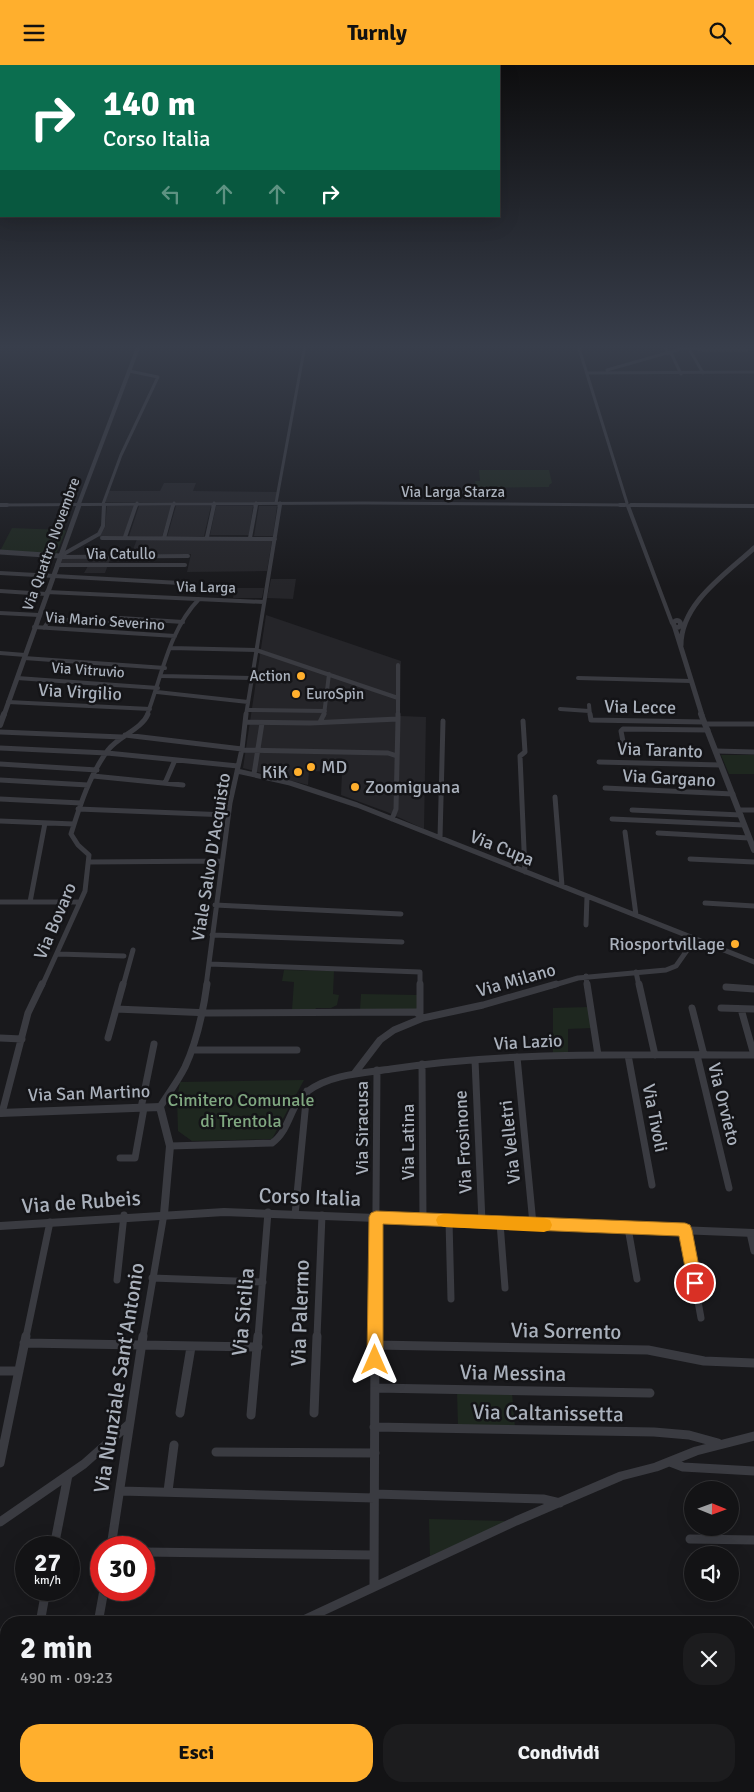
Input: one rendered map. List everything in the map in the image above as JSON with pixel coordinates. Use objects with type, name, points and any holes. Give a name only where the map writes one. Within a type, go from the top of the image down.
[{"type":"street","name":"Via Quattro Novembre","points":[[0,723],[52,576],[108,426]]},
{"type":"street","points":[[60,556],[98,534],[103,526],[103,504],[117,462],[136,426]]},
{"type":"street","points":[[264,602],[291,426]]},
{"type":"street","points":[[603,426],[628,504],[670,616],[679,624],[680,648],[706,725],[754,850]]},
{"type":"street","points":[[126,537],[137,503]]},
{"type":"street","points":[[164,538],[174,503]]},
{"type":"street","points":[[207,537],[214,503]]},
{"type":"street","points":[[250,538],[256,503]]},
{"type":"street","name":"Via Larga Starza","points":[[0,505],[278,503],[754,506]]},
{"type":"street","points":[[102,538],[207,537],[275,539]]},
{"type":"street","points":[[679,624],[702,598],[754,548]]},
{"type":"street","points":[[0,552],[60,556],[188,556]]},
{"type":"street","name":"Via Catullo","points":[[57,565],[185,565]]},
{"type":"street","points":[[0,573],[180,583]]},
{"type":"street","name":"Via Larga","points":[[0,591],[264,602]]},
{"type":"street","points":[[199,599],[188,610],[175,636],[158,690],[146,718],[137,727],[116,741],[107,753],[88,785],[70,834],[89,855],[89,861],[222,861]]},
{"type":"street","name":"Viale Salvo D'Acquisto","points":[[160,1107],[184,1069],[192,1050],[203,1012],[215,905],[228,815],[238,769],[264,602]]},
{"type":"street","points":[[0,613],[39,615]]},
{"type":"street","points":[[44,628],[50,621],[55,619],[113,623],[120,617],[183,622]]},
{"type":"street","points":[[679,624],[680,648]]},
{"type":"street","name":"Via Mario Severino","points":[[34,627],[175,636]]},
{"type":"street","points":[[171,648],[256,650],[398,698]]},
{"type":"street","points":[[0,653],[165,668]]},
{"type":"street","points":[[392,819],[396,809],[398,665]]},
{"type":"street","points":[[319,723],[324,717],[329,674]]},
{"type":"street","points":[[162,676],[251,678]]},
{"type":"street","name":"Via Vitruvio","points":[[17,678],[158,690],[248,702]]},
{"type":"street","points":[[578,678],[691,681]]},
{"type":"street","name":"Via Virgilio","points":[[8,702],[150,709]]},
{"type":"street","name":"Via Lecce","points":[[560,709],[589,708],[591,720],[706,725]]},
{"type":"street","points":[[246,710],[325,711]]},
{"type":"street","points":[[324,717],[330,722]]},
{"type":"street","points":[[245,722],[319,723],[398,719]]},
{"type":"street","points":[[440,838],[443,721]]},
{"type":"street","points":[[523,721],[525,752],[520,756],[525,872]]},
{"type":"street","points":[[254,774],[262,723]]},
{"type":"street","points":[[624,747],[621,731],[623,729],[754,724]]},
{"type":"street","points":[[0,731],[124,736],[241,750],[388,753],[397,756]]},
{"type":"street","name":"Via Cupa","points":[[0,748],[107,753],[175,760],[238,769],[314,790],[754,962]]},
{"type":"street","points":[[388,753],[397,748]]},
{"type":"street","points":[[716,751],[754,752]]},
{"type":"street","points":[[165,783],[175,760]]},
{"type":"street","name":"Via Taranto","points":[[599,762],[721,765]]},
{"type":"street","points":[[0,765],[97,770]]},
{"type":"street","points":[[93,776],[183,785]]},
{"type":"street","points":[[0,780],[88,785]]},
{"type":"street","name":"Via Gargano","points":[[605,788],[732,794]]},
{"type":"street","points":[[555,797],[562,886]]},
{"type":"street","points":[[0,799],[81,803]]},
{"type":"street","points":[[78,809],[228,815]]},
{"type":"street","points":[[632,810],[740,813],[754,810]]},
{"type":"street","points":[[612,819],[744,825]]},
{"type":"street","points":[[0,821],[74,823]]},
{"type":"street","points":[[30,902],[44,823]]},
{"type":"street","points":[[625,832],[636,915]]},
{"type":"street","points":[[658,833],[749,838]]},
{"type":"street","points":[[690,859],[754,862]]},
{"type":"street","name":"Via Bovaro","points":[[1,1113],[28,1013],[58,954],[85,891],[89,861]]},
{"type":"street","points":[[586,925],[587,896]]},
{"type":"street","points":[[0,903],[79,902]]},
{"type":"street","points":[[705,903],[754,906]]},
{"type":"street","points":[[215,905],[401,914]]},
{"type":"street","points":[[212,935],[402,942]]},
{"type":"street","name":"Via Milano","points":[[354,1074],[380,1039],[421,1016],[483,1005],[586,976],[659,971],[676,966],[695,939]]},
{"type":"street","points":[[108,1038],[133,950]]},
{"type":"street","points":[[58,954],[124,956]]},
{"type":"street","points":[[209,964],[420,972],[421,1016]]},
{"type":"street","points":[[636,972],[655,1055]]},
{"type":"street","points":[[586,976],[598,1055]]},
{"type":"street","points":[[726,987],[754,989]]},
{"type":"street","name":"Via Orvieto","points":[[692,1008],[700,1055],[729,1188]]},
{"type":"street","points":[[721,1008],[754,1009]]},
{"type":"street","points":[[116,1009],[203,1012],[416,1012],[421,1016]]},
{"type":"street","points":[[741,1009],[754,1055]]},
{"type":"street","points":[[0,1038],[22,1039]]},
{"type":"street","points":[[120,1158],[135,1158],[154,1045]]},
{"type":"street","points":[[192,1050],[297,1050]]},
{"type":"street","name":"Via Tivoli","points":[[628,1055],[652,1185]]},
{"type":"street","name":"Via Lazio","points":[[307,1091],[327,1081],[354,1074],[422,1064],[517,1057],[754,1055]]},
{"type":"street","name":"Via Velletri","points":[[517,1057],[533,1224]]},
{"type":"street","name":"Via Frosinone","points":[[474,1061],[482,1222]]},
{"type":"street","name":"Via Latina","points":[[422,1064],[423,1220]]},
{"type":"street","name":"Via Siracusa","points":[[376,1217],[378,1070]]},
{"type":"street","points":[[170,1146],[272,1143],[278,1139],[297,1103],[307,1091]]},
{"type":"street","points":[[295,1215],[307,1091]]},
{"type":"street","name":"Via San Martino","points":[[1,1113],[160,1107],[170,1146],[164,1214]]},
{"type":"street","name":"Corso Italia","points":[[164,1214],[268,1212],[295,1215],[752,1233]]},
{"type":"street","name":"Via Sicilia","points":[[252,1415],[268,1212]]},
{"type":"street","name":"Via de Rubeis","points":[[0,1225],[124,1215],[164,1214]]},
{"type":"street","name":"Via Nunziale Sant'Antonio","points":[[113,1536],[130,1437],[129,1424],[152,1278],[164,1214]]},
{"type":"street","points":[[117,1280],[124,1215]]},
{"type":"street","name":"Via Palermo","points":[[314,1413],[322,1215]]},
{"type":"street","points":[[374,1585],[376,1217]]},
{"type":"street","points":[[449,1221],[451,1299]]},
{"type":"street","points":[[0,1463],[50,1222]]},
{"type":"street","points":[[500,1223],[505,1288]]},
{"type":"street","points":[[628,1228],[637,1279]]},
{"type":"street","points":[[685,1230],[701,1319]]},
{"type":"street","points":[[752,1233],[754,1251]]},
{"type":"street","points":[[152,1278],[263,1282]]},
{"type":"street","points":[[24,1343],[258,1347]]},
{"type":"street","name":"Via Sorrento","points":[[375,1345],[648,1350],[704,1361],[754,1363]]},
{"type":"street","points":[[180,1413],[190,1347]]},
{"type":"street","points":[[0,1371],[19,1371]]},
{"type":"street","name":"Via Messina","points":[[375,1388],[650,1393]]},
{"type":"street","points":[[0,1522],[68,1475],[116,1437],[129,1424]]},
{"type":"street","name":"Via Caltanissetta","points":[[374,1427],[654,1433],[689,1435],[720,1444]]},
{"type":"street","points":[[311,1616],[374,1585],[621,1476],[670,1462],[696,1451],[754,1436]]},
{"type":"street","points":[[168,1491],[174,1445]]},
{"type":"street","points":[[216,1452],[375,1453]]},
{"type":"street","points":[[670,1462],[683,1467],[754,1471]]},
{"type":"street","points":[[56,1536],[68,1475]]},
{"type":"street","points":[[121,1491],[543,1499],[560,1503]]},
{"type":"street","points":[[690,1539],[754,1540]]},
{"type":"street","points":[[155,1552],[373,1555]]},
{"type":"street","points":[[41,1616],[44,1601]]},
{"type":"street","points":[[99,1616],[102,1601]]},
{"type":"shaded area","points":[[164,483],[196,483],[193,491],[277,492],[275,502],[104,502],[108,491],[160,491]]},
{"type":"shaded area","points":[[107,506],[135,506],[124,536],[99,537],[105,527]]},
{"type":"shaded area","points":[[139,506],[171,506],[162,537],[129,536]]},
{"type":"shaded area","points":[[176,506],[211,506],[204,536],[167,537]]},
{"type":"shaded area","points":[[216,506],[253,506],[249,535],[210,535]]},
{"type":"shaded area","points":[[259,506],[277,506],[273,536],[254,536]]},
{"type":"shaded area","points":[[137,539],[272,541],[267,571],[187,572],[191,554],[131,555]]},
{"type":"shaded area","points":[[111,557],[105,573],[84,573],[88,566],[58,565],[61,558]]},
{"type":"shaded area","points":[[271,579],[296,579],[293,599],[267,598]]},
{"type":"shaded area","points":[[235,588],[264,588],[262,598],[233,598]]},
{"type":"shaded area","points":[[266,615],[401,661],[400,716],[426,717],[424,829],[387,812],[341,795],[342,772],[309,771],[308,785],[243,768]]},
{"type":"green space","points":[[479,470],[549,470],[552,483],[549,487],[476,488],[475,481],[480,481]]},
{"type":"green space","points":[[12,528],[66,531],[56,554],[0,551]]},
{"type":"green space","points":[[721,755],[754,755],[754,774],[729,774]]},
{"type":"green space","points":[[284,970],[334,971],[333,994],[339,995],[337,1005],[331,1008],[316,1008],[315,1010],[292,1010],[294,982],[282,981]]},
{"type":"green space","points":[[361,994],[417,995],[417,1010],[360,1010]]},
{"type":"green space","points":[[589,1007],[592,1028],[568,1029],[568,1053],[553,1053],[553,1008]]},
{"type":"green space","name":"Cimitero Comunale di Trentola","points":[[304,1080],[272,1139],[192,1141],[178,1131],[177,1098],[180,1082]]},
{"type":"green space","points":[[457,1392],[512,1393],[515,1427],[458,1426]]},
{"type":"green space","points":[[429,1519],[504,1521],[505,1524],[430,1556]]},
{"type":"slow traffic","points":[[444,1220],[544,1225]]},
{"type":"place","name":"Action","points":[[301,676]]},
{"type":"place","name":"EuroSpin","points":[[296,694]]},
{"type":"place","name":"MD","points":[[311,767]]},
{"type":"place","name":"KiK","points":[[298,772]]},
{"type":"place","name":"Zoomiguana","points":[[355,787]]},
{"type":"place","name":"Riosportvillage","points":[[735,944]]},
{"type":"route","points":[[375,1360],[376,1217],[685,1230],[695,1283]]}]
